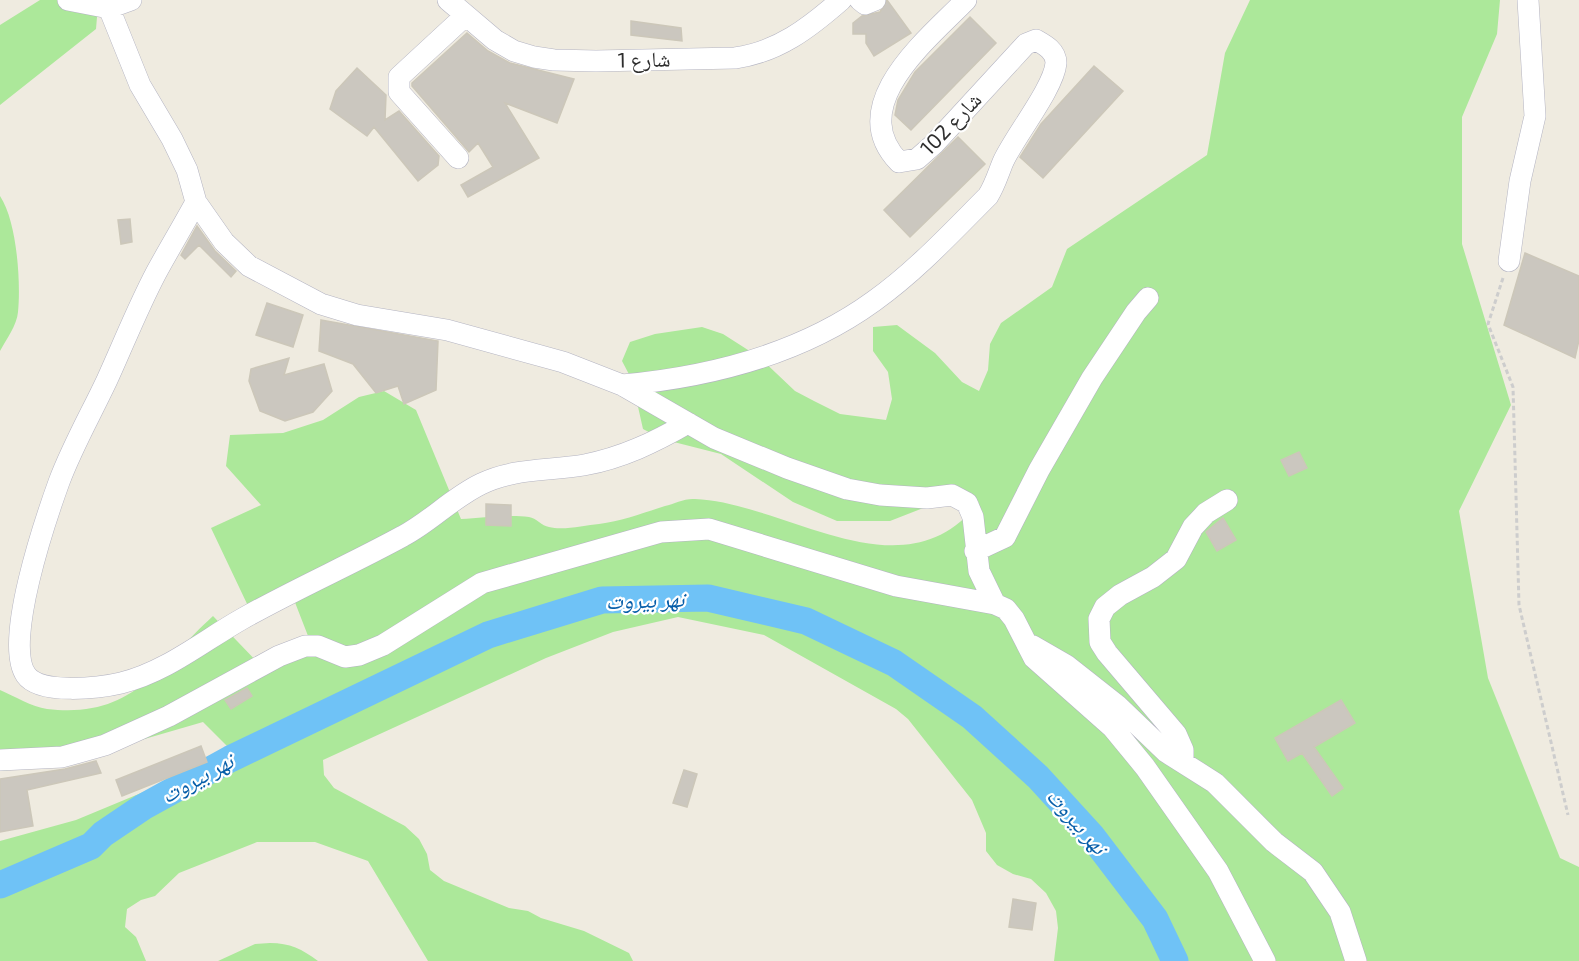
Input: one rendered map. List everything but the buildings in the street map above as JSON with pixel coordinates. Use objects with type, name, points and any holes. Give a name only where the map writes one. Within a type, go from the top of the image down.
[{"type":"street","points":[[68,0],[109,8],[130,0]]},
{"type":"street","name":"شارع 1","points":[[448,0],[465,16],[514,51],[554,60],[735,58],[757,55],[812,26],[841,0]]},
{"type":"street","points":[[860,0],[865,4],[875,0]]},
{"type":"street","name":"شارع 102","points":[[621,385],[666,381],[711,372],[801,343],[842,321],[893,286],[988,196],[997,182],[1003,162],[1038,103],[1056,64],[1054,53],[1036,40],[1026,44],[934,144],[916,159],[899,162],[889,152],[883,137],[880,111],[910,55],[966,0]]},
{"type":"street","points":[[1509,261],[1520,181],[1535,116],[1528,0]]},
{"type":"street","points":[[109,8],[140,86],[172,139],[187,170],[196,202],[224,242],[249,266],[321,304],[357,315],[447,330],[563,362],[621,385],[688,423],[787,468],[847,489],[880,495],[927,498],[952,495],[967,503],[973,517],[979,571],[995,604]]},
{"type":"street","points":[[458,159],[399,92],[397,82],[399,77],[465,16]]},
{"type":"street","points":[[196,202],[156,273],[60,479],[20,621],[18,649],[21,664],[26,676],[35,682],[50,687],[81,688],[120,683],[153,672],[242,619],[407,534],[450,502],[481,484],[512,473],[609,459],[641,448],[688,423]]},
{"type":"street","points":[[975,551],[1005,537],[1039,470],[1092,378],[1136,312],[1148,298]]},
{"type":"street","points":[[1183,761],[1183,750],[1176,734],[1107,653],[1098,630],[1099,619],[1105,608],[1120,595],[1153,577],[1176,559],[1193,527],[1206,513],[1227,500]]},
{"type":"street","points":[[0,760],[62,757],[105,745],[169,716],[279,656],[305,646],[318,646],[345,657],[359,655],[383,645],[482,584],[661,532],[709,529],[896,586],[995,604],[1006,609],[1034,658],[1113,728],[1145,767],[1218,871],[1265,961]]},
{"type":"street","points":[[1024,641],[1066,665],[1118,705],[1166,752],[1215,783],[1274,842],[1314,872],[1340,912],[1356,961]]},
{"type":"path","points":[[1509,261],[1488,324],[1513,387],[1519,605],[1568,815]]},
{"type":"green space","points":[[40,0],[80,0],[98,5],[96,29],[0,105],[0,25]]},
{"type":"green space","points":[[1250,0],[1500,0],[1497,34],[1462,117],[1462,244],[1511,405],[1459,511],[1488,678],[1560,858],[1579,867],[1579,961],[1054,961],[1058,928],[1056,911],[1046,893],[1031,879],[1013,874],[997,865],[986,851],[986,833],[972,800],[908,719],[896,709],[764,635],[678,617],[613,632],[546,658],[323,760],[324,775],[334,788],[405,826],[419,839],[427,854],[430,870],[444,881],[509,908],[528,911],[541,918],[584,931],[629,953],[633,961],[428,961],[368,861],[315,842],[257,842],[179,873],[155,896],[141,900],[127,909],[125,927],[136,937],[146,961],[0,961],[0,841],[76,820],[235,754],[203,722],[55,765],[0,771],[0,690],[29,704],[47,709],[77,710],[102,706],[142,685],[213,616],[264,669],[310,641],[289,587],[249,608],[211,528],[261,505],[226,466],[230,435],[283,433],[323,420],[359,397],[384,391],[416,410],[461,519],[521,516],[532,518],[549,527],[567,528],[616,521],[683,500],[695,499],[731,504],[844,538],[881,545],[916,543],[949,530],[979,502],[954,496],[890,521],[837,521],[793,502],[721,454],[662,439],[643,429],[632,380],[622,361],[630,342],[655,334],[702,327],[723,334],[759,357],[795,391],[814,401],[840,414],[886,420],[892,399],[888,372],[873,351],[873,327],[897,325],[935,353],[962,382],[979,391],[988,370],[990,344],[1001,323],[1052,287],[1067,249],[1207,155],[1225,53]]},
{"type":"green space","points":[[0,196],[6,207],[14,236],[19,300],[16,322],[0,351]]},
{"type":"green space","points":[[270,943],[296,948],[318,961],[218,961],[255,944]]},
{"type":"waterway","name":"نهر بيروت","points":[[0,885],[91,846],[103,834],[143,807],[230,759],[488,635],[602,600],[708,598],[806,621],[894,663],[972,717],[1038,777],[1091,835],[1155,919],[1175,961]]}]
